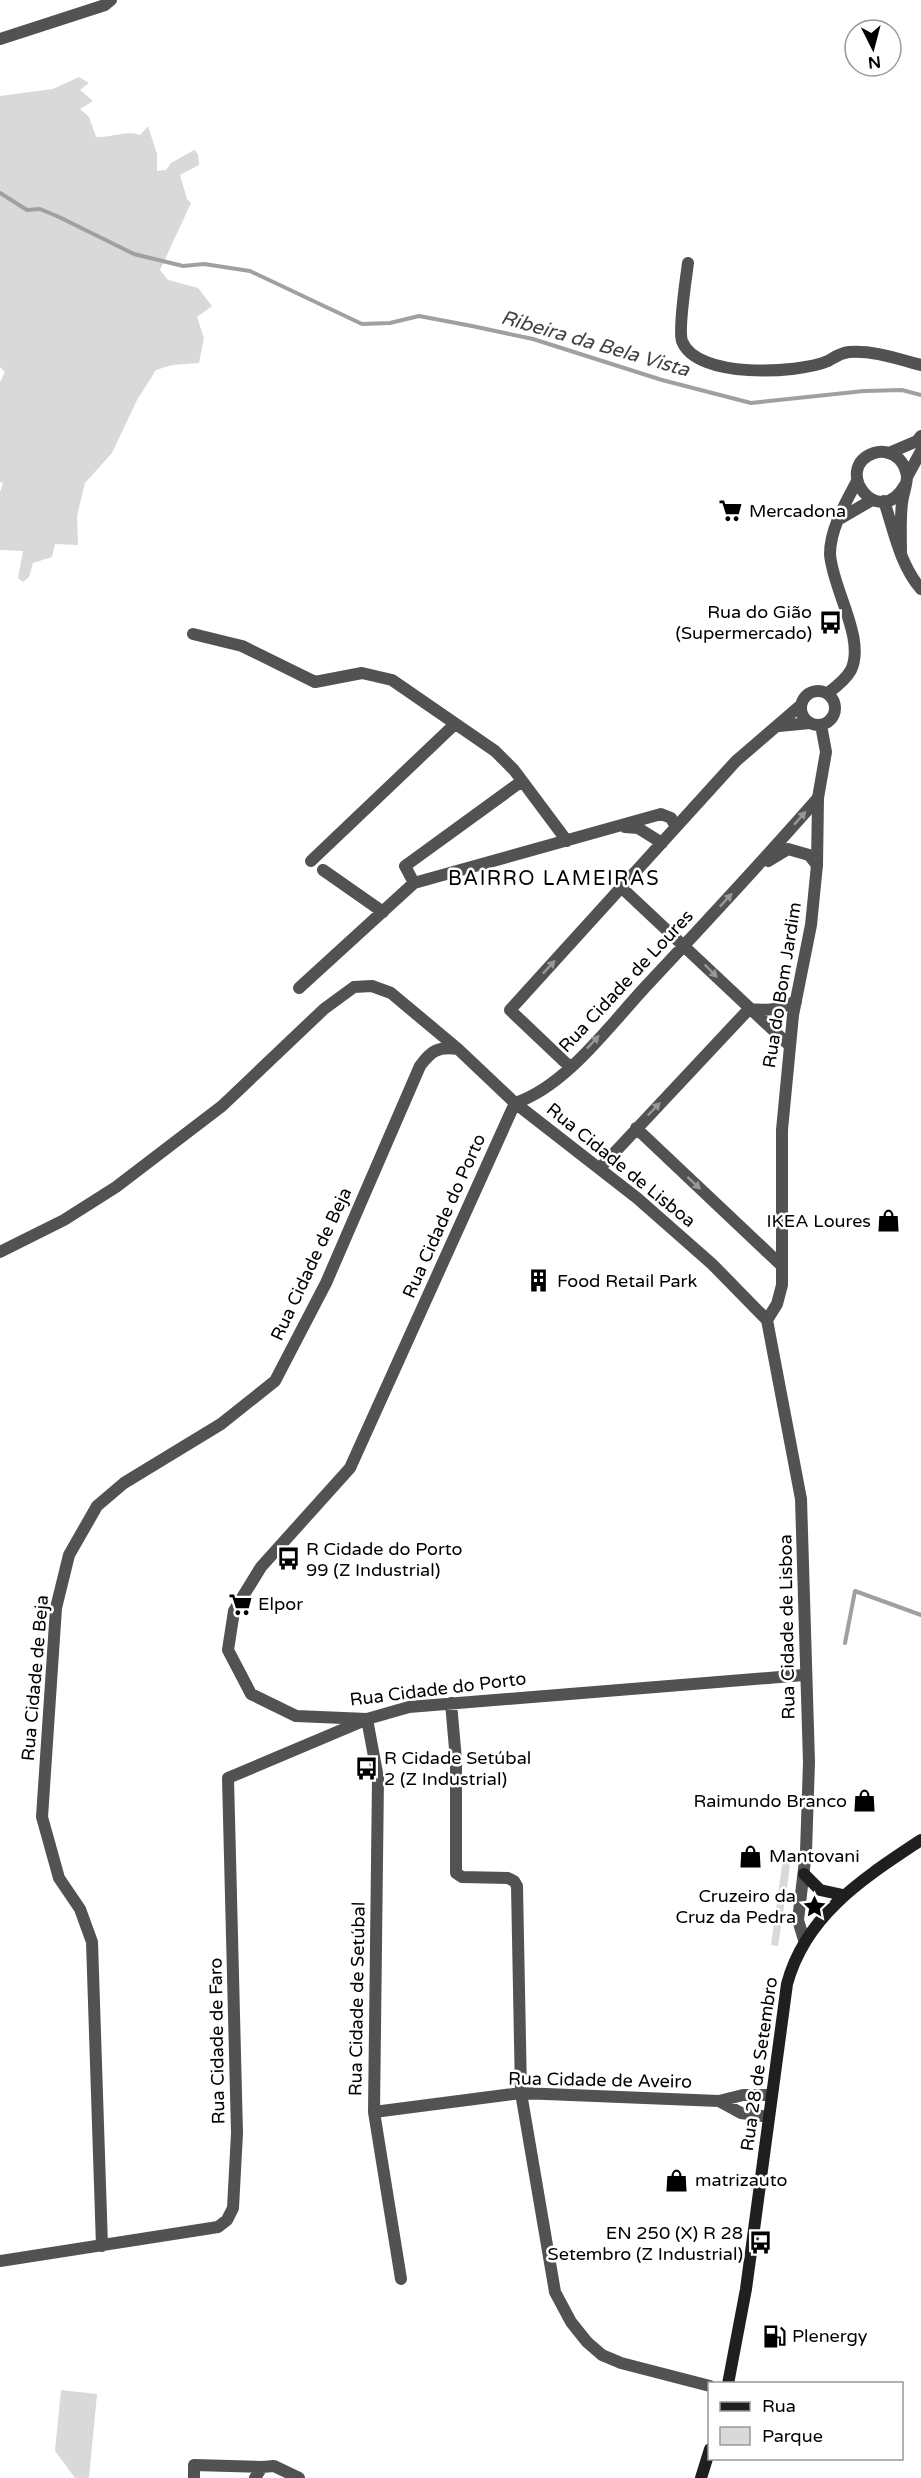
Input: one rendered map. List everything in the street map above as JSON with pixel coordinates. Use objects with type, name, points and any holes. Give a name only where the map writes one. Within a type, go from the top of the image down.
[{"type":"main road","name":"Rua 28 de Setembro","points":[[728,2382],[746,2289],[787,1984],[794,1961],[804,1941],[843,1895],[921,1840]]},
{"type":"main road","points":[[804,1874],[820,1890],[843,1895]]},
{"type":"main road","points":[[700,2478],[708,2455]]},
{"type":"street","points":[[0,39],[105,5],[111,0]]},
{"type":"street","points":[[688,263],[681,338],[687,351],[701,361],[767,371],[828,361],[851,352],[868,353],[921,365]]},
{"type":"street","points":[[889,453],[917,441],[921,436]]},
{"type":"street","points":[[841,518],[878,500],[896,498],[921,451]]},
{"type":"street","points":[[901,554],[902,504],[906,481],[902,462],[889,453],[881,452],[865,458],[857,472],[857,481],[860,489],[878,500],[901,554],[911,577],[921,589]]},
{"type":"street","points":[[570,1067],[510,1010],[622,888],[675,825],[736,761],[779,726],[812,692],[828,693],[851,670],[853,643],[849,617],[835,585],[830,552],[832,535],[857,481]]},
{"type":"street","points":[[193,634],[242,646],[315,682],[362,673],[392,680],[495,751],[522,781],[567,841]]},
{"type":"street","points":[[779,726],[815,724],[835,714],[835,703],[828,693]]},
{"type":"street","name":"Rua do Bom Jardim","points":[[767,1320],[777,1304],[782,1266],[783,1130],[789,1045],[795,1001],[811,926],[817,865],[818,798],[826,752],[815,724],[803,715],[801,705]]},
{"type":"street","points":[[311,861],[454,724]]},
{"type":"street","points":[[414,883],[405,866],[522,781]]},
{"type":"street","points":[[755,870],[818,798]]},
{"type":"street","points":[[299,988],[414,883],[661,814],[671,818],[675,825]]},
{"type":"street","points":[[616,827],[638,828],[662,843]]},
{"type":"street","points":[[755,870],[788,849],[809,855],[817,865]]},
{"type":"street","points":[[323,870],[383,912]]},
{"type":"street","name":"Rua Cidade de Loures","points":[[515,1103],[531,1097],[570,1067],[755,870]]},
{"type":"street","points":[[622,888],[685,944],[749,1009],[789,1045]]},
{"type":"street","name":"Rua Cidade de Lisboa","points":[[0,1252],[63,1220],[116,1187],[222,1106],[324,1009],[354,987],[372,986],[391,993],[458,1049],[515,1103],[600,1168],[712,1264],[767,1320],[801,1499],[804,1675],[809,1762],[804,1874],[798,1920],[804,1941]]},
{"type":"street","points":[[749,1009],[769,1011],[782,1008],[795,1001]]},
{"type":"street","points":[[600,1168],[749,1009]]},
{"type":"street","name":"Rua Cidade de Beja","points":[[102,2246],[92,1942],[80,1909],[59,1878],[42,1817],[56,1608],[69,1555],[97,1506],[115,1490],[221,1424],[275,1381],[326,1283],[420,1066],[431,1051],[444,1047],[458,1049]]},
{"type":"street","name":"Rua Cidade do Porto","points":[[515,1103],[350,1468],[261,1567],[234,1611],[228,1650],[251,1694],[296,1716],[367,1719],[409,1707],[804,1675]]},
{"type":"street","points":[[636,1128],[782,1266]]},
{"type":"street","points":[[451,1703],[456,1760],[456,1873],[462,1877],[508,1878],[514,1881],[517,1887],[521,2093],[555,2292],[571,2322],[587,2342],[602,2355],[621,2363],[708,2385]]},
{"type":"street","name":"Rua Cidade de Faro","points":[[0,2261],[218,2227],[227,2220],[233,2208],[237,2133],[228,1778],[367,1719]]},
{"type":"street","name":"Rua Cidade de Setúbal","points":[[367,1719],[378,1778],[374,2112],[401,2279]]},
{"type":"street","name":"Rua Cidade de Aveiro","points":[[374,2112],[521,2093],[719,2101]]},
{"type":"street","points":[[719,2101],[743,2095],[771,2095]]},
{"type":"street","points":[[719,2101],[741,2113],[769,2117]]},
{"type":"street","points":[[194,2478],[194,2465],[274,2466],[299,2478]]},
{"type":"street","points":[[255,2478],[262,2467]]},
{"type":"green space","points":[[79,77],[89,83],[80,90],[93,101],[80,109],[89,117],[96,137],[130,133],[140,135],[148,126],[157,154],[157,171],[166,170],[171,163],[194,150],[198,154],[199,165],[180,175],[187,199],[191,203],[160,270],[168,280],[198,288],[212,306],[197,317],[204,338],[199,363],[172,365],[156,370],[137,400],[112,453],[85,483],[77,516],[78,545],[55,544],[52,557],[33,563],[29,577],[23,582],[18,578],[23,551],[0,550],[0,492],[3,483],[0,482],[0,382],[5,372],[0,367],[0,96],[53,89]]},
{"type":"green space","points":[[783,1858],[790,1865],[787,1888],[782,1887],[781,1893],[786,1894],[778,1946],[771,1945]]},
{"type":"green space","points":[[61,2390],[97,2394],[89,2478],[75,2478],[55,2451]]},
{"type":"waterway","name":"Ribeira da Bela Vista","points":[[0,193],[27,210],[40,209],[134,254],[183,266],[204,264],[250,271],[362,324],[390,323],[419,316],[472,326],[533,339],[662,380],[751,403],[864,391],[902,390],[921,395]]},
{"type":"waterway","points":[[845,1643],[855,1591],[921,1615]]},
{"type":"place","name":"Mercadona","points":[[731,511]]},
{"type":"place","name":"Rua do Gião (Supermercado)","points":[[830,622]]},
{"type":"place","name":"IKEA Loures","points":[[889,1221]]},
{"type":"place","name":"Food Retail Park","points":[[539,1281]]},
{"type":"place","name":"R Cidade do Porto 99 (Z Industrial)","points":[[288,1559]]},
{"type":"place","name":"Elpor","points":[[240,1604]]},
{"type":"place","name":"R Cidade Setúbal 2 (Z Industrial)","points":[[366,1768]]},
{"type":"place","name":"Raimundo Branco","points":[[865,1801]]},
{"type":"place","name":"Mantovani","points":[[751,1856]]},
{"type":"place","name":"Cruzeiro da Cruz da Pedra","points":[[814,1906]]},
{"type":"place","name":"matrizauto","points":[[677,2180]]},
{"type":"place","name":"EN 250 (X) R 28 Setembro (Z Industrial)","points":[[761,2243]]},
{"type":"place","name":"Plenergy","points":[[774,2336]]},
{"type":"district","name":"BAIRRO LAMEIRAS","points":[[554,879]]}]
